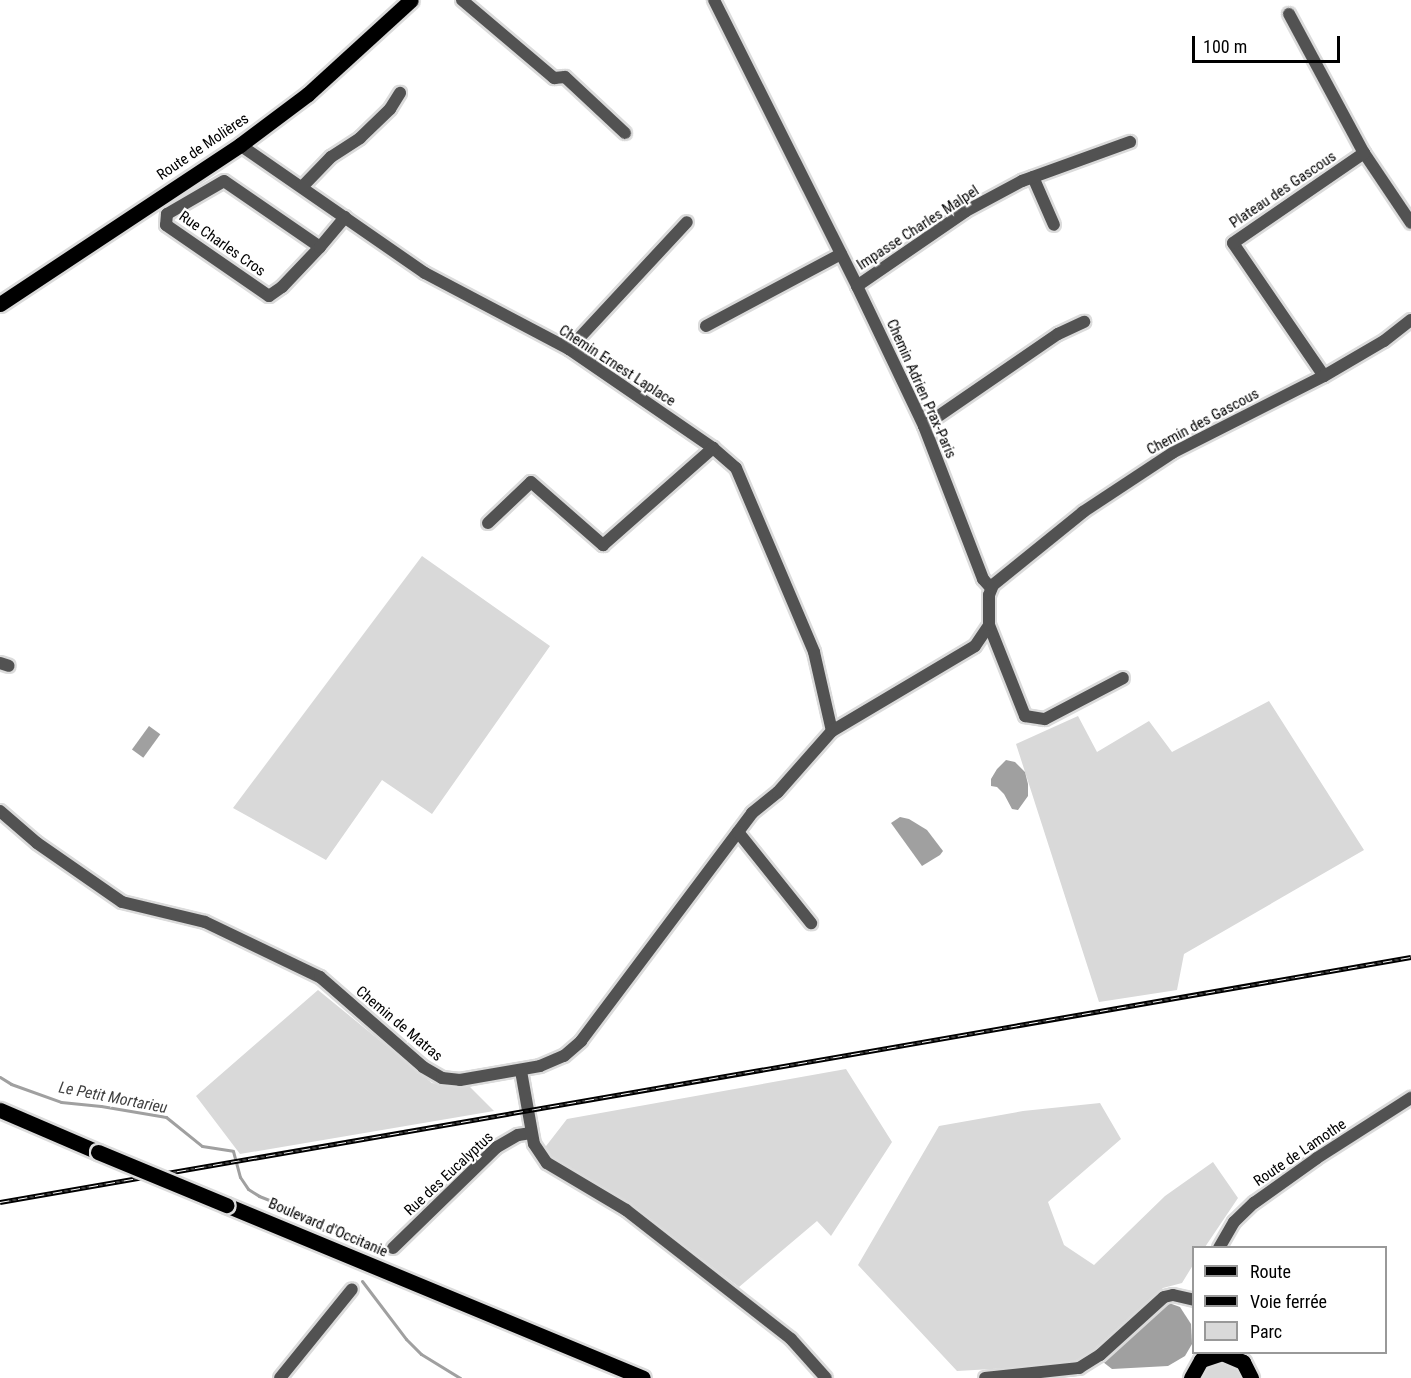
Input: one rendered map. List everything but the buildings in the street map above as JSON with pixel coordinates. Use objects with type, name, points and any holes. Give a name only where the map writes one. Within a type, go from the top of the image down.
[{"type":"main road","name":"Route de Molières","points":[[0,304],[240,144],[308,94],[411,0]]},
{"type":"main road","name":"Boulevard d'Occitanie","points":[[0,1110],[643,1378]]},
{"type":"main road","points":[[1177,1378],[1214,1354]]},
{"type":"main road","points":[[1230,1354],[1243,1362],[1252,1377]]},
{"type":"street","points":[[462,0],[554,78],[565,77],[625,133]]},
{"type":"street","name":"Chemin Adrien Prax-Paris","points":[[714,0],[857,286],[924,426],[983,579],[992,588]]},
{"type":"street","points":[[1289,14],[1364,153],[1411,223]]},
{"type":"street","points":[[302,187],[331,157],[360,138],[383,116],[400,93]]},
{"type":"street","name":"Impasse Charles Malpel","points":[[857,286],[966,211],[1033,177],[1130,142]]},
{"type":"street","name":"Chemin Ernest Laplace","points":[[240,144],[425,273],[569,349],[713,448],[736,468],[746,485],[814,652],[832,730]]},
{"type":"street","name":"Plateau des Gascous","points":[[1324,376],[1233,243],[1364,153]]},
{"type":"street","points":[[1033,177],[1054,225]]},
{"type":"street","name":"Rue Charles Cros","points":[[320,246],[224,181],[167,214],[166,225],[269,296],[282,287],[320,246],[345,217]]},
{"type":"street","points":[[569,349],[687,222]]},
{"type":"street","points":[[706,326],[841,254]]},
{"type":"street","name":"Chemin des Gascous","points":[[992,588],[1083,512],[1172,453],[1324,376],[1384,341],[1411,320]]},
{"type":"street","points":[[924,426],[1058,334],[1084,322]]},
{"type":"street","points":[[488,523],[531,482],[603,545],[713,448]]},
{"type":"street","points":[[992,588],[988,595],[989,626],[1025,716],[1045,719],[1123,678]]},
{"type":"street","points":[[832,730],[975,646],[989,626]]},
{"type":"street","name":"Chemin de Matras","points":[[0,811],[37,843],[122,902],[205,922],[320,977],[423,1067],[442,1078],[460,1080],[521,1071],[555,1061],[570,1052],[581,1041],[752,813],[778,792],[832,730]]},
{"type":"street","points":[[738,832],[811,923]]},
{"type":"street","points":[[521,1071],[534,1144],[548,1163],[626,1210],[791,1339],[826,1378]]},
{"type":"street","name":"Route de Lamothe","points":[[1220,1246],[1234,1222],[1254,1203],[1317,1158],[1411,1098]]},
{"type":"street","name":"Rue des Eucalyptus","points":[[393,1248],[497,1147],[518,1135],[531,1133]]},
{"type":"street","points":[[280,1378],[352,1289]]},
{"type":"street","points":[[985,1378],[1079,1368],[1100,1355],[1164,1297],[1173,1295],[1192,1300]]},
{"type":"green space","points":[[422,556],[550,646],[432,814],[382,780],[326,860],[233,808]]},
{"type":"green space","points":[[1269,701],[1364,850],[1184,954],[1177,990],[1099,1002],[1016,744],[1078,716],[1097,752],[1149,721],[1172,752]]},
{"type":"green space","points":[[318,990],[432,1083],[447,1086],[468,1085],[494,1111],[240,1154],[196,1096]]},
{"type":"green space","points":[[846,1069],[892,1142],[831,1236],[817,1221],[739,1287],[637,1210],[573,1172],[543,1150],[567,1119]]},
{"type":"green space","points":[[1100,1103],[1121,1139],[1048,1202],[1064,1245],[1094,1265],[1165,1196],[1213,1162],[1238,1198],[1206,1246],[1192,1246],[1192,1267],[1182,1283],[1163,1288],[1077,1364],[957,1371],[858,1265],[939,1126],[1023,1111]]},
{"type":"green space","points":[[1221,1361],[1237,1366],[1243,1375],[1240,1378],[1198,1378],[1206,1366]]},
{"type":"shaded area","points":[[149,726],[160,734],[143,758],[132,749]]},
{"type":"shaded area","points":[[1006,760],[1015,762],[1025,772],[1028,784],[1028,796],[1018,810],[1012,809],[1004,794],[997,787],[991,786],[991,779]]},
{"type":"shaded area","points":[[900,817],[909,819],[927,830],[943,851],[940,855],[922,866],[891,823]]},
{"type":"shaded area","points":[[1169,1303],[1180,1307],[1191,1324],[1192,1344],[1185,1356],[1168,1366],[1112,1369],[1103,1362],[1157,1310]]},
{"type":"waterway","name":"Le Petit Mortarieu","points":[[0,1077],[11,1084],[61,1102],[166,1117],[202,1146],[233,1151],[240,1177],[248,1189],[259,1196],[310,1216],[323,1230]]},
{"type":"waterway","name":"Le Petit Mortarieu","points":[[362,1281],[406,1339],[421,1354],[460,1378]]},
{"type":"railway","points":[[0,1202],[1411,957]]}]
